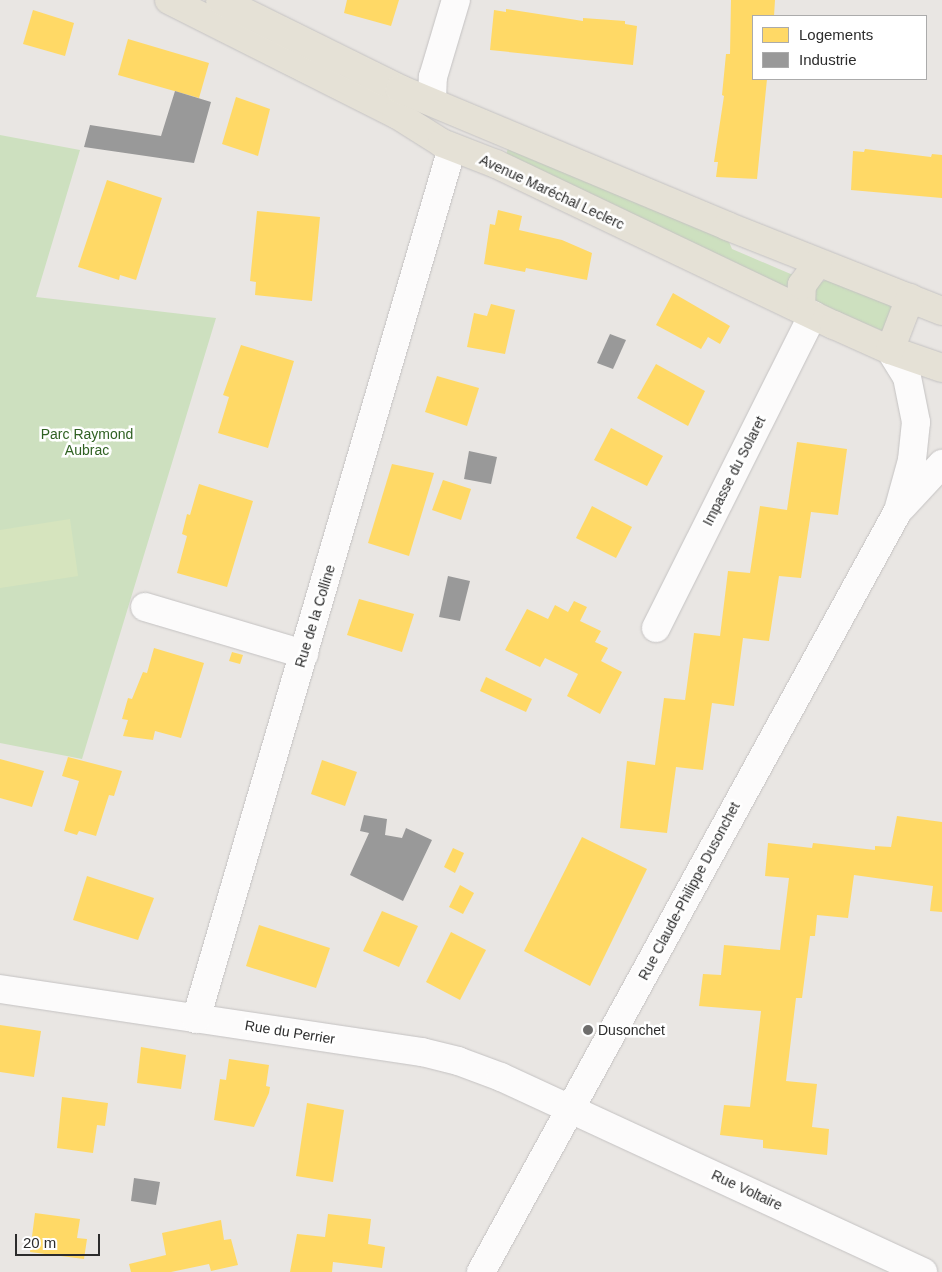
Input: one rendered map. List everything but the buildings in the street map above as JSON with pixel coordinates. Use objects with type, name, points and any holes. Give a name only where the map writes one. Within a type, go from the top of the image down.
[{"type":"main road","name":"Avenue Maréchal Leclerc","points":[[169,0],[396,114],[452,148],[496,164],[890,350],[939,362]]},
{"type":"main road","points":[[220,0],[400,89],[818,262],[942,311]]},
{"type":"main road","points":[[806,312],[802,284],[818,262]]},
{"type":"main road","points":[[890,350],[910,298]]},
{"type":"street","points":[[432,101],[433,77],[456,0]]},
{"type":"street","name":"Rue de la Colline","points":[[196,1018],[452,148]]},
{"type":"street","name":"Impasse du Solaret","points":[[656,628],[806,312]]},
{"type":"street","name":"Rue Claude-Philippe Dusonchet","points":[[890,350],[907,377],[916,422]]},
{"type":"street","name":"Rue Claude-Philippe Dusonchet","points":[[481,1272],[898,511],[912,460],[916,422],[939,362]]},
{"type":"street","name":"Rue Claude-Philippe Dusonchet","points":[[898,511],[942,464]]},
{"type":"street","points":[[145,607],[304,654]]},
{"type":"street","name":"Rue du Perrier","points":[[0,989],[440,1056],[501,1077],[570,1109]]},
{"type":"street","name":"Rue Voltaire","points":[[570,1109],[923,1272]]},
{"type":"green space","name":"Parc Raymond Aubrac","points":[[0,135],[80,150],[36,297],[216,318],[82,759],[0,743]]},
{"type":"green space","points":[[508,148],[727,237],[732,249],[793,275],[787,291],[506,155]]},
{"type":"green space","points":[[828,279],[888,303],[893,309],[883,331],[818,306],[813,299],[815,285]]},
{"type":"green space","points":[[70,519],[78,576],[0,588],[0,530]]},
{"type":"place","name":"Dusonchet","points":[[588,1030]]}]
